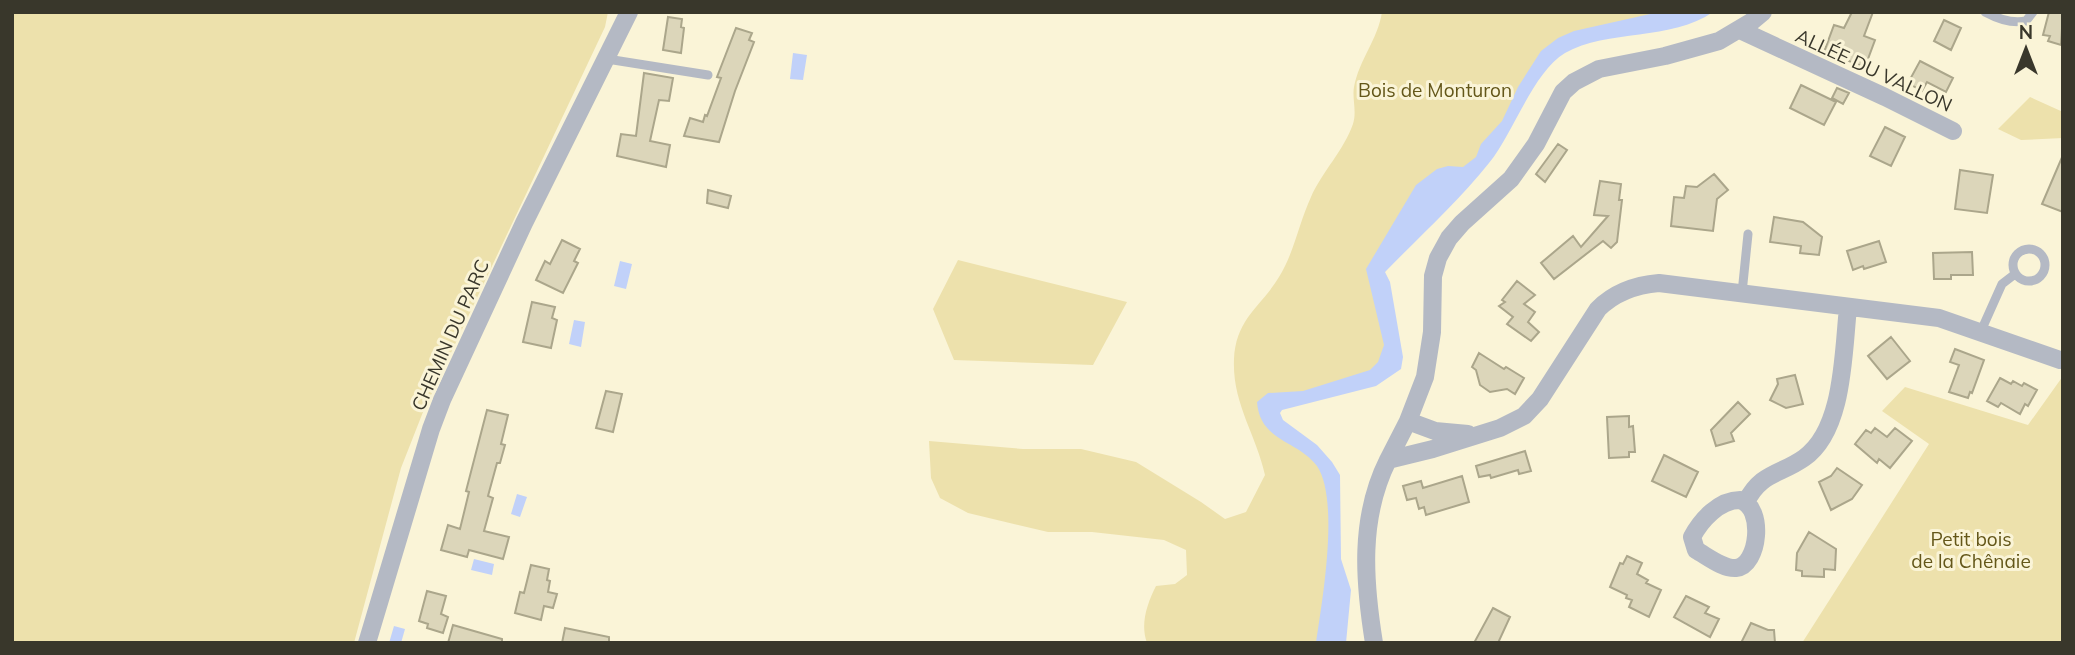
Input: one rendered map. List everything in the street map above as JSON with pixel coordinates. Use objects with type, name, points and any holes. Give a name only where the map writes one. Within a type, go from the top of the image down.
[{"type":"street","points":[[1374,643],[1367,589],[1366,540],[1376,485],[1408,421],[1425,377],[1432,332],[1433,276],[1438,258],[1449,238],[1511,179],[1536,144],[1563,92],[1574,82],[1591,72],[1698,48],[1740,30],[1763,12]]},
{"type":"street","name":"CHEMIN DU PARC","points":[[367,643],[430,429],[524,223],[607,59],[626,14]]},
{"type":"street","name":"ALLÉE DU VALLON","points":[[1740,30],[1953,131]]},
{"type":"street","points":[[1388,460],[1513,423],[1533,408],[1598,309],[1619,293],[1639,285],[1658,283],[1939,318],[2060,360]]},
{"type":"street","points":[[1746,502],[1764,478],[1803,459],[1825,436],[1836,404],[1849,308]]},
{"type":"street","points":[[1408,421],[1435,431],[1479,435]]},
{"type":"lane","points":[[1985,12],[2003,20],[2021,23],[2026,22],[2033,12]]},
{"type":"lane","points":[[607,59],[708,75]]},
{"type":"lane","points":[[1742,293],[1748,234]]},
{"type":"lane","points":[[1982,331],[2002,284],[2015,274]]},
{"type":"green space","points":[[12,12],[608,12],[605,27],[423,412],[401,468],[354,643],[12,643]]},
{"type":"green space","name":"Bois de Monturon","points":[[1382,12],[1677,12],[1560,44],[1483,156],[1378,280],[1396,368],[1265,405],[1336,473],[1331,643],[1147,643],[1144,621],[1147,607],[1156,586],[1175,584],[1187,575],[1186,550],[1164,540],[1092,532],[1048,532],[968,513],[940,498],[931,478],[929,441],[1023,449],[1081,449],[1136,462],[1225,519],[1246,512],[1265,475],[1234,375],[1239,333],[1284,268],[1311,197],[1349,134],[1354,119],[1356,77],[1377,31]]},
{"type":"green space","points":[[2030,97],[2063,112],[2063,138],[2021,140],[1998,129]]},
{"type":"green space","points":[[958,260],[1127,302],[1093,365],[954,360],[933,309]]},
{"type":"green space","name":"Petit bois de la Chênaie","points":[[2063,376],[2063,643],[1802,643],[1929,444],[1882,411],[1905,387],[2028,425]]},
{"type":"water","points":[[1659,12],[1713,12],[1678,27],[1600,41],[1565,53],[1543,74],[1489,163],[1452,205],[1385,272],[1390,282],[1403,357],[1401,369],[1376,386],[1282,410],[1280,413],[1283,420],[1317,445],[1340,475],[1341,559],[1351,590],[1346,643],[1316,643],[1327,552],[1327,502],[1324,482],[1317,466],[1309,457],[1272,433],[1265,425],[1257,402],[1268,393],[1303,391],[1370,370],[1378,362],[1384,345],[1366,269],[1416,185],[1437,169],[1448,166],[1463,167],[1476,157],[1481,144],[1502,121],[1518,87],[1541,51],[1558,38],[1574,31]]},
{"type":"water","points":[[793,53],[807,55],[803,80],[790,79]]},
{"type":"water","points":[[620,261],[632,264],[626,289],[614,286]]},
{"type":"water","points":[[574,320],[585,322],[581,347],[569,344]]},
{"type":"water","points":[[517,494],[527,497],[520,517],[511,514]]},
{"type":"water","points":[[474,559],[494,564],[492,575],[471,570]]},
{"type":"water","points":[[394,626],[405,629],[401,643],[389,643]]},
{"type":"building","points":[[1852,12],[1873,12],[1864,36],[1875,40],[1865,67],[1824,52],[1834,25],[1844,28]]},
{"type":"building","points":[[2049,12],[2063,12],[2061,45],[2048,41],[2050,36],[2043,35]]},
{"type":"building","points":[[668,17],[682,19],[681,27],[684,28],[681,53],[663,50]]},
{"type":"building","points":[[1944,20],[1961,28],[1951,50],[1934,41]]},
{"type":"building","points":[[736,28],[752,33],[749,40],[754,42],[719,142],[684,136],[690,118],[703,122],[705,115],[707,116],[721,78],[717,77]]},
{"type":"building","points":[[1920,61],[1953,78],[1946,92],[1927,82],[1922,91],[1908,83]]},
{"type":"building","points":[[644,73],[673,78],[669,101],[659,100],[650,141],[670,145],[666,167],[617,156],[621,134],[636,136]]},
{"type":"building","points":[[1801,85],[1836,102],[1824,125],[1790,108]]},
{"type":"building","points":[[1837,88],[1849,93],[1843,104],[1832,98]]},
{"type":"building","points":[[1885,127],[1905,137],[1891,166],[1870,156]]},
{"type":"building","points":[[1558,144],[1567,150],[1545,182],[1536,174]]},
{"type":"building","points":[[2063,155],[2063,212],[2042,204]]},
{"type":"building","points":[[1960,170],[1993,175],[1987,213],[1955,209]]},
{"type":"building","points":[[1714,174],[1728,190],[1717,199],[1713,231],[1671,226],[1674,197],[1684,198],[1686,186],[1697,187]]},
{"type":"building","points":[[1600,181],[1621,184],[1617,242],[1611,248],[1603,241],[1554,279],[1541,263],[1573,236],[1581,247],[1608,216],[1594,215]]},
{"type":"building","points":[[708,190],[731,196],[728,208],[707,203]]},
{"type":"building","points":[[1774,217],[1803,222],[1822,237],[1819,255],[1800,253],[1801,246],[1770,242]]},
{"type":"building","points":[[562,240],[580,249],[574,261],[578,263],[563,293],[536,280],[545,261],[550,264]]},
{"type":"building","points":[[1879,241],[1886,262],[1853,270],[1847,251]]},
{"type":"building","points":[[1972,252],[1973,275],[1951,275],[1951,279],[1934,279],[1933,253]]},
{"type":"building","points":[[1517,281],[1535,295],[1524,304],[1535,312],[1528,322],[1539,332],[1531,341],[1507,324],[1513,317],[1499,306],[1505,302],[1502,300]]},
{"type":"building","points":[[532,302],[555,307],[552,318],[557,320],[551,348],[523,342]]},
{"type":"building","points":[[1891,337],[1910,361],[1887,379],[1868,356]]},
{"type":"building","points":[[1955,349],[1984,360],[1968,398],[1949,392],[1959,365],[1950,362]]},
{"type":"building","points":[[1479,353],[1524,378],[1515,394],[1507,389],[1490,392],[1480,385],[1476,370],[1472,367]]},
{"type":"building","points":[[1795,375],[1803,404],[1786,408],[1770,400],[1778,384],[1777,379]]},
{"type":"building","points":[[2000,378],[2011,384],[2013,381],[2022,386],[2024,383],[2037,390],[2020,414],[2001,403],[1998,407],[1987,401]]},
{"type":"building","points":[[606,391],[622,394],[613,432],[596,428]]},
{"type":"building","points":[[1738,402],[1750,414],[1731,433],[1734,441],[1716,446],[1711,430]]},
{"type":"building","points":[[487,410],[508,415],[501,444],[505,445],[488,496],[493,498],[484,531],[509,537],[503,559],[469,550],[467,557],[441,550],[448,525],[460,529],[469,492],[466,491]]},
{"type":"building","points":[[1629,416],[1629,427],[1633,426],[1635,452],[1629,452],[1629,457],[1609,458],[1607,417]]},
{"type":"building","points":[[1875,428],[1887,437],[1895,428],[1912,441],[1890,468],[1879,459],[1877,463],[1855,444],[1866,430],[1871,433]]},
{"type":"building","points":[[1525,451],[1531,471],[1519,474],[1518,470],[1491,478],[1490,475],[1479,477],[1476,466]]},
{"type":"building","points":[[1664,455],[1698,472],[1686,497],[1652,481]]},
{"type":"building","points":[[1837,468],[1862,485],[1852,499],[1831,510],[1819,482],[1831,476]]},
{"type":"building","points":[[1462,476],[1469,502],[1426,515],[1424,507],[1419,509],[1416,498],[1407,500],[1403,486],[1421,481],[1423,488]]},
{"type":"building","points":[[1809,532],[1836,549],[1835,570],[1824,569],[1824,577],[1802,576],[1802,571],[1796,570],[1797,553]]},
{"type":"building","points":[[1627,556],[1642,563],[1637,574],[1648,580],[1646,583],[1661,590],[1649,617],[1629,607],[1632,600],[1610,587],[1620,563],[1623,564]]},
{"type":"building","points":[[531,565],[549,569],[548,592],[557,594],[553,608],[544,606],[541,620],[515,613],[520,592],[524,593]]},
{"type":"building","points":[[427,591],[446,596],[441,614],[448,617],[443,633],[427,628],[428,624],[419,621]]},
{"type":"building","points":[[1686,596],[1709,607],[1705,613],[1719,619],[1710,637],[1674,617]]},
{"type":"building","points":[[1493,608],[1510,617],[1498,643],[1474,643]]},
{"type":"building","points":[[1751,623],[1774,630],[1775,643],[1741,643]]},
{"type":"building","points":[[453,625],[502,639],[502,643],[448,643]]},
{"type":"building","points":[[565,628],[609,637],[609,643],[562,643]]}]
